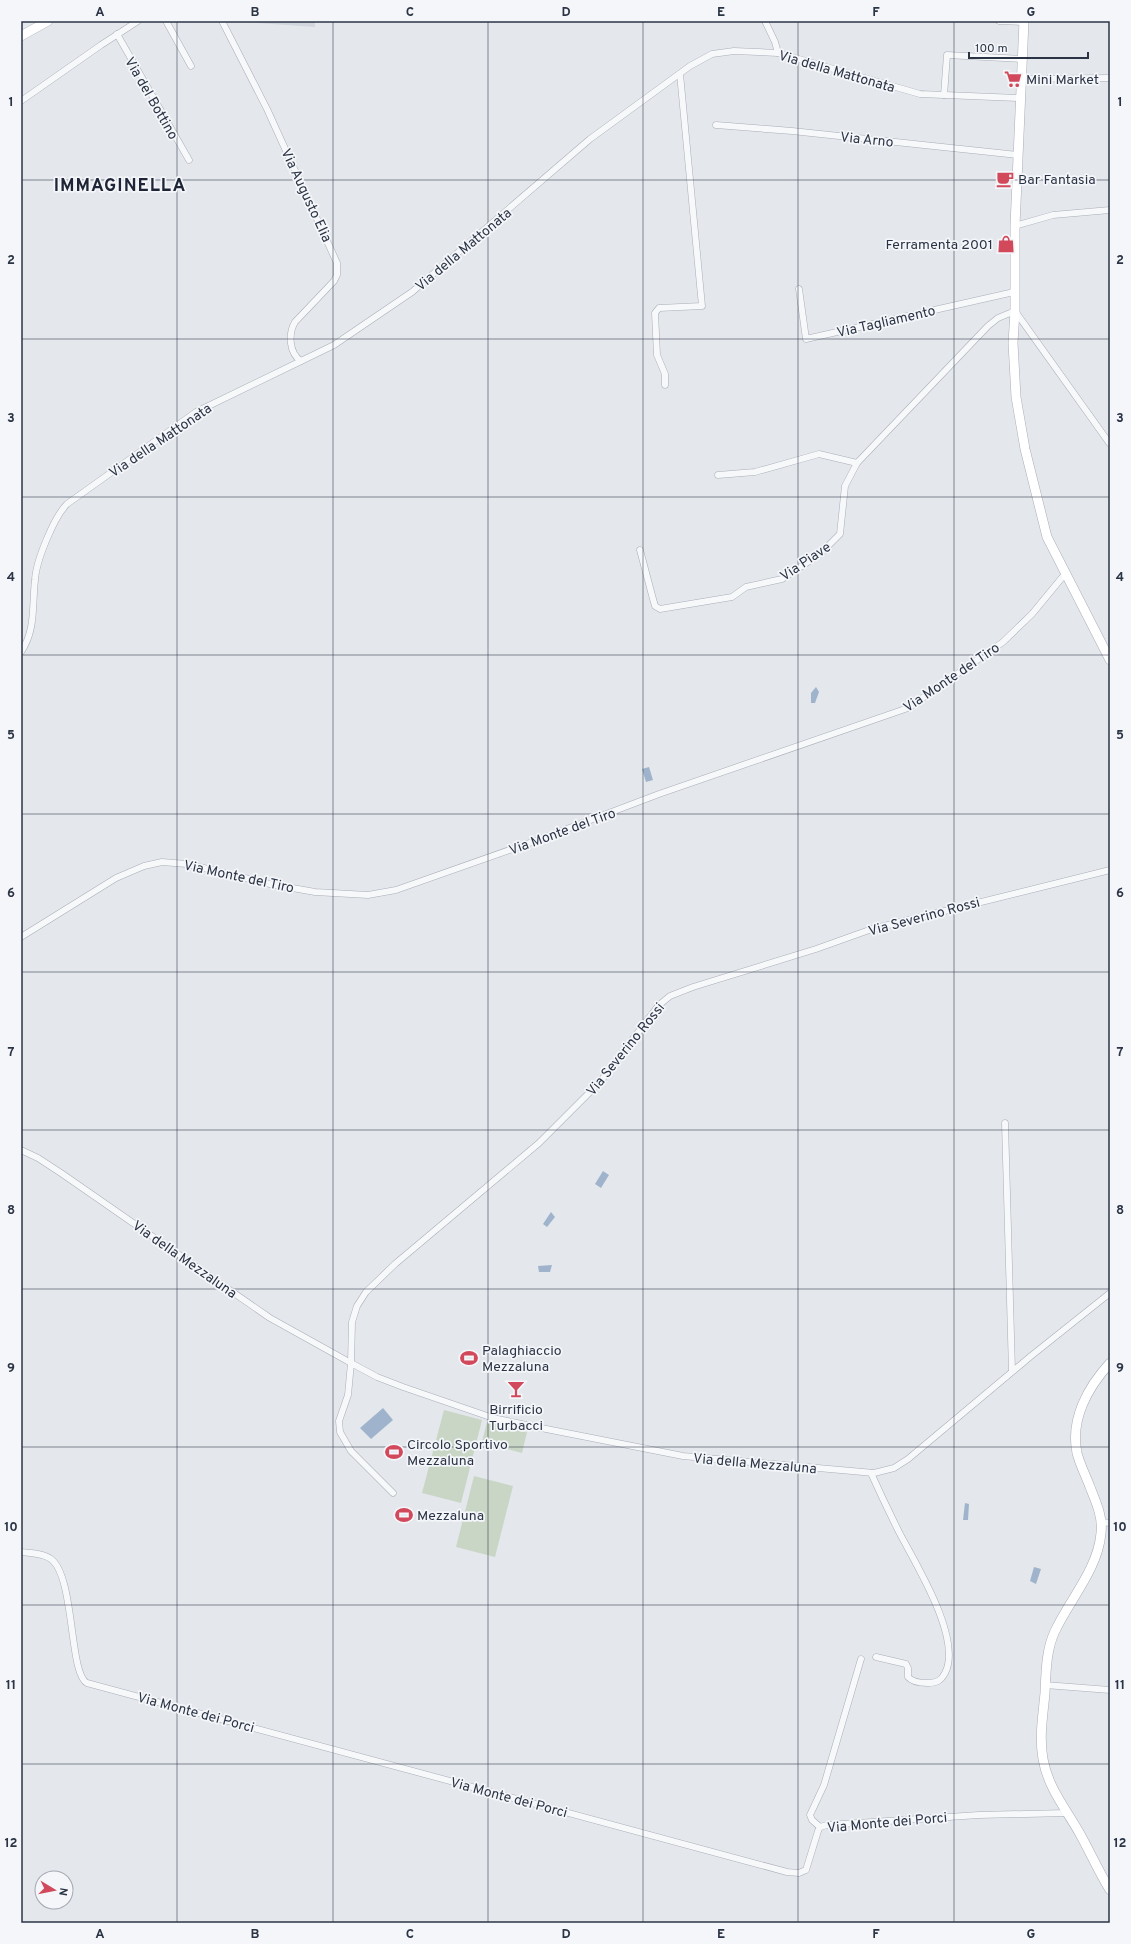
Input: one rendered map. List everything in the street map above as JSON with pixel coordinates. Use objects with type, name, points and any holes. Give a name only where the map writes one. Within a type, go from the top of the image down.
[{"type":"street","points":[[21,36],[48,21]]},
{"type":"street","points":[[21,101],[138,21]]},
{"type":"street","points":[[166,21],[191,66]]},
{"type":"street","name":"Via Augusto Elia","points":[[222,21],[270,116],[337,263],[337,272],[334,281],[295,322],[292,329],[292,348],[297,358],[301,361]]},
{"type":"street","points":[[765,21],[775,42],[778,53]]},
{"type":"street","points":[[999,21],[1024,22],[1015,226],[1015,311],[1013,344],[1014,372],[1020,428],[1042,524],[1050,546],[1100,637],[1110,660]]},
{"type":"street","name":"Via del Bottino","points":[[117,34],[189,160]]},
{"type":"street","name":"Via della Mattonata","points":[[21,652],[27,640],[32,622],[37,567],[56,519],[65,506],[196,412],[334,345],[412,292],[590,139],[701,60],[717,53],[734,51],[778,53],[920,94],[1021,98]]},
{"type":"street","points":[[944,95],[947,55],[1022,59]]},
{"type":"street","points":[[665,385],[665,374],[657,355],[655,313],[659,308],[702,306],[680,74]]},
{"type":"street","points":[[1022,79],[1110,78]]},
{"type":"street","name":"Via Arno","points":[[716,125],[792,131],[1018,155]]},
{"type":"street","points":[[1015,226],[1053,215],[1110,210]]},
{"type":"street","name":"Via Tagliamento","points":[[799,289],[806,339],[1014,292]]},
{"type":"street","points":[[1015,311],[1110,444]]},
{"type":"street","name":"Via Piave","points":[[640,550],[655,606],[660,609],[732,597],[746,587],[782,579],[820,554],[840,534],[844,486],[857,463],[988,326],[998,318],[1015,311]]},
{"type":"street","points":[[718,475],[755,472],[819,454],[857,463]]},
{"type":"street","name":"Via Monte del Tiro","points":[[21,937],[116,878],[144,866],[162,862],[200,867],[257,881],[315,892],[359,896],[376,895],[396,890],[564,831],[659,794],[903,710],[1003,642],[1032,614],[1065,574]]},
{"type":"street","name":"Via Severino Rossi","points":[[351,1364],[352,1322],[357,1306],[366,1292],[395,1264],[519,1161],[544,1138],[595,1088],[659,1005],[668,998],[698,985],[802,954],[881,926],[1110,870]]},
{"type":"street","points":[[1005,1123],[1012,1372]]},
{"type":"street","name":"Via della Mezzaluna","points":[[21,1150],[38,1158],[61,1173],[270,1318],[377,1377],[415,1392],[487,1416],[526,1426],[683,1456],[871,1474],[891,1469],[908,1459],[1110,1293]]},
{"type":"street","points":[[1110,1363],[1094,1382],[1086,1397],[1079,1416],[1076,1435],[1078,1457],[1106,1522],[1095,1560],[1053,1636],[1049,1651],[1041,1731],[1043,1757],[1051,1784],[1110,1890]]},
{"type":"street","points":[[351,1364],[348,1394],[340,1421],[340,1432],[351,1451],[393,1493]]},
{"type":"street","points":[[871,1474],[936,1605],[945,1631],[948,1656],[947,1669],[940,1681],[931,1683],[911,1680],[908,1677],[908,1668],[906,1664],[876,1657]]},
{"type":"street","name":"Via Monte dei Porci","points":[[21,1552],[47,1557],[59,1569],[71,1621],[80,1675],[87,1683],[787,1872],[799,1873],[807,1868],[816,1835],[820,1827],[831,1825],[972,1816],[1066,1813]]},
{"type":"street","points":[[820,1827],[812,1820],[810,1815],[824,1785],[861,1658]]},
{"type":"street","points":[[1045,1685],[1110,1690]]},
{"type":"shaded area","points":[[227,21],[315,21],[315,27]]},
{"type":"green space","points":[[444,1410],[482,1420],[461,1503],[422,1493]]},
{"type":"green space","points":[[487,1422],[527,1432],[522,1453],[482,1442]]},
{"type":"green space","points":[[474,1476],[513,1486],[495,1557],[456,1547]]},
{"type":"water","points":[[816,687],[819,692],[815,703],[811,703],[811,693]]},
{"type":"water","points":[[649,767],[653,780],[646,782],[642,769]]},
{"type":"water","points":[[603,1171],[609,1175],[601,1188],[595,1184]]},
{"type":"water","points":[[551,1212],[555,1217],[547,1227],[543,1224]]},
{"type":"water","points":[[552,1265],[550,1272],[539,1272],[538,1266]]},
{"type":"water","points":[[383,1408],[393,1420],[371,1439],[360,1428]]},
{"type":"water","points":[[965,1503],[969,1504],[968,1520],[963,1520]]},
{"type":"water","points":[[1034,1567],[1041,1569],[1036,1584],[1030,1581]]},
{"type":"place","name":"Mini Market","points":[[1013,79]]},
{"type":"place","name":"Bar Fantasia","points":[[1005,179]]},
{"type":"place","name":"Ferramenta 2001","points":[[1006,244]]},
{"type":"place","name":"Palaghiaccio Mezzaluna","points":[[469,1358]]},
{"type":"place","name":"Birrificio Turbacci","points":[[516,1389]]},
{"type":"place","name":"Circolo Sportivo Mezzaluna","points":[[394,1452]]},
{"type":"place","name":"Mezzaluna","points":[[404,1515]]},
{"type":"district","name":"IMMAGINELLA","points":[[120,185]]}]
